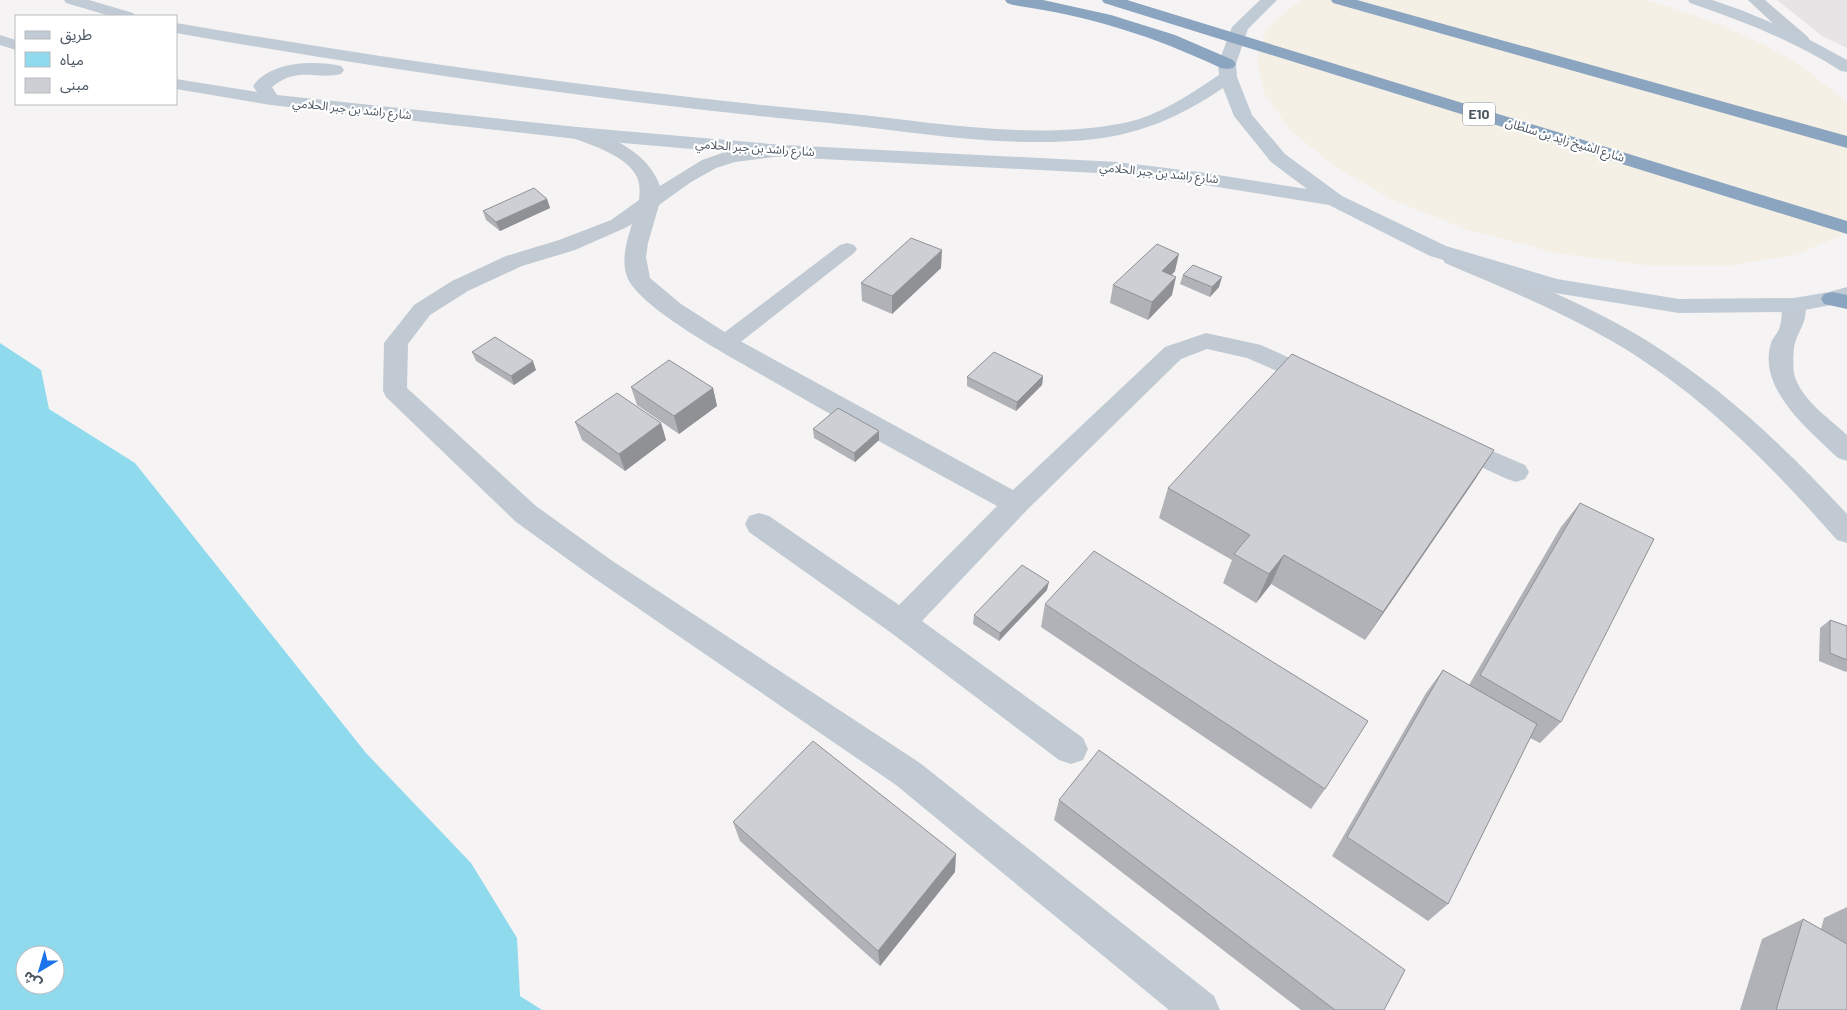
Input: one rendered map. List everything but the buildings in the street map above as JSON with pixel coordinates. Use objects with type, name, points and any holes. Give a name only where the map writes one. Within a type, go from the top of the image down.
[{"type":"highway","points":[[1013,0],[1049,5],[1105,18],[1161,36],[1228,70]]},
{"type":"highway","name":"شارع الشيخ زايد بن سلطان","points":[[1110,0],[1847,228]]},
{"type":"highway","points":[[1339,0],[1847,142]]},
{"type":"main road","points":[[72,0],[124,15]]},
{"type":"main road","points":[[1270,0],[1240,27],[1228,70],[1243,116],[1278,158],[1335,200],[1438,251],[1555,286],[1679,306],[1794,305],[1842,298]]},
{"type":"main road","points":[[1696,0],[1730,11],[1802,41],[1847,67]]},
{"type":"main road","points":[[178,28],[293,49],[576,89],[753,111],[1003,134],[1069,135],[1126,128],[1159,119],[1186,104],[1228,70]]},
{"type":"main road","points":[[0,40],[15,45]]},
{"type":"main road","points":[[271,100],[262,86],[272,77],[288,70],[314,67],[456,85],[576,89]]},
{"type":"main road","name":"شارع راشد بن جبر الحلامي","points":[[178,84],[271,100],[577,133],[783,150],[1116,168],[1224,180],[1335,200]]},
{"type":"street","points":[[1756,0],[1802,41]]},
{"type":"street","points":[[577,133],[613,148],[636,163],[647,177],[651,200],[636,241],[634,263],[640,282],[670,309],[824,400],[1016,504]]},
{"type":"street","points":[[783,150],[732,156],[709,164],[684,178],[618,224],[567,245],[514,261],[460,286],[422,310],[396,343],[395,391],[526,514],[601,568],[908,774],[1200,1010]]},
{"type":"street","points":[[1438,251],[1581,316],[1640,347],[1691,381],[1739,420],[1807,487],[1847,532]]},
{"type":"street","points":[[1794,305],[1792,326],[1783,344],[1782,374],[1798,404],[1847,451]]},
{"type":"street","points":[[901,622],[1016,504],[1173,353],[1206,341],[1253,351],[1335,389]]},
{"type":"street","points":[[1435,435],[1516,472]]},
{"type":"street","points":[[759,524],[901,622],[1071,749]]},
{"type":"lane","points":[[725,343],[847,249]]},
{"type":"shaded area","points":[[1777,0],[1847,0],[1847,48],[1822,36]]},
{"type":"sand","points":[[1304,0],[1647,0],[1744,35],[1799,65],[1842,98],[1847,105],[1847,233],[1796,255],[1726,266],[1643,265],[1556,253],[1471,231],[1395,201],[1334,166],[1289,129],[1264,92],[1257,59],[1267,29],[1292,6]]},
{"type":"water","points":[[0,343],[41,370],[49,409],[135,463],[366,753],[471,863],[517,938],[520,996],[542,1010],[0,1010]]}]
